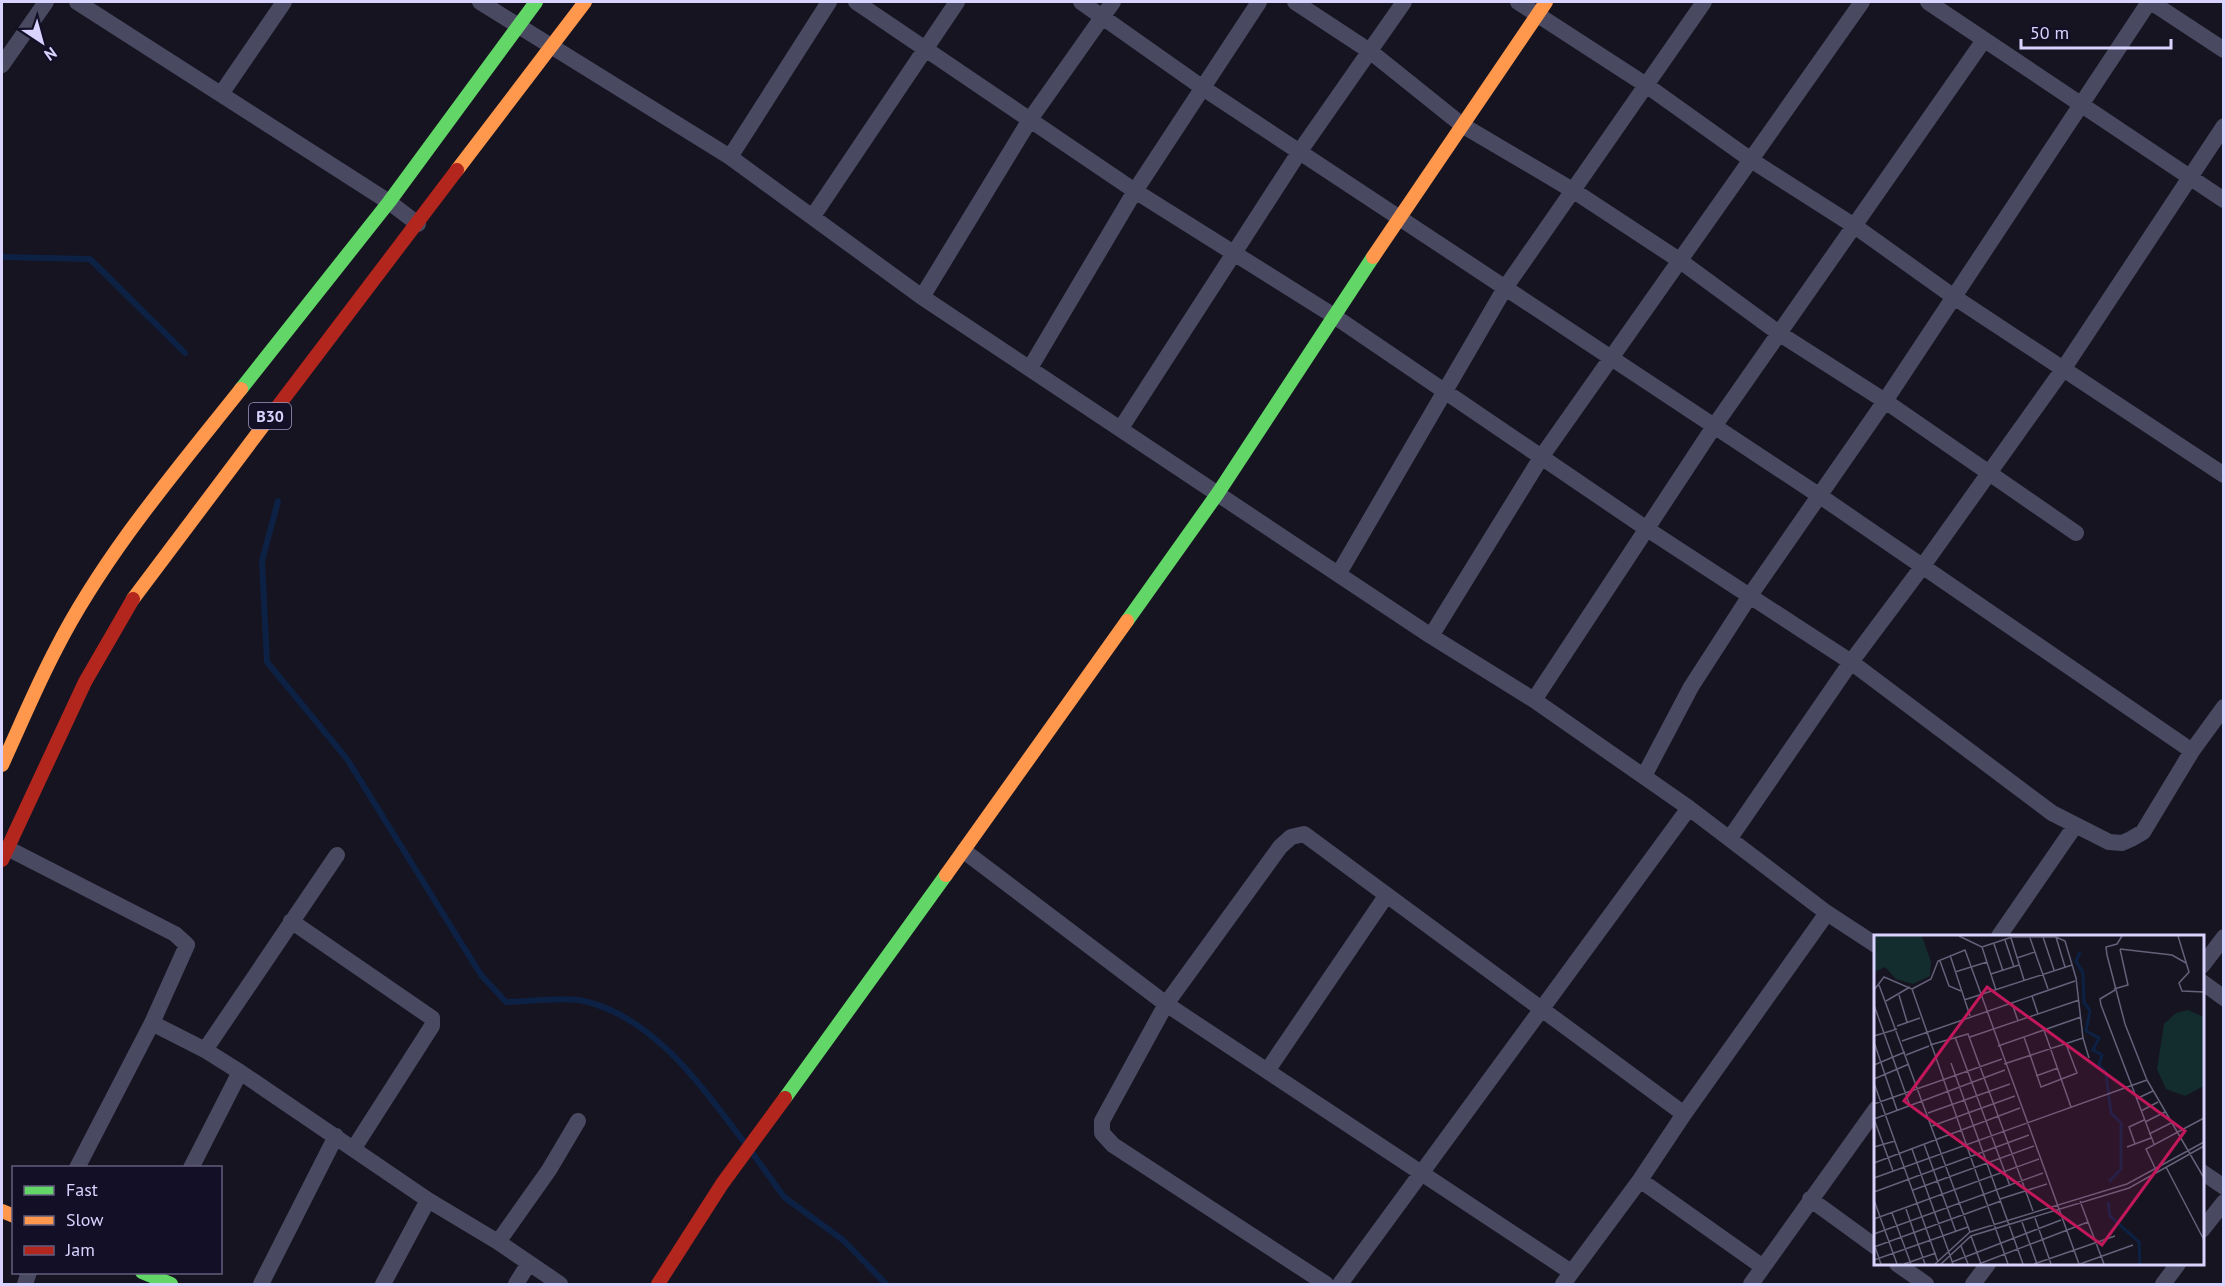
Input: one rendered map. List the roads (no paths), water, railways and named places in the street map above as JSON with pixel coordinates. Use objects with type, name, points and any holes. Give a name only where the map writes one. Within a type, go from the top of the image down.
[{"type":"main road","name":"B30","points":[[2,765],[56,648],[107,565],[164,486],[389,202],[536,2]]},
{"type":"main road","name":"B30","points":[[4,854],[85,682],[141,586],[585,2]]},
{"type":"main road","points":[[658,1284],[722,1184],[964,851],[1218,493],[1398,218],[1541,8]]},
{"type":"main road","points":[[147,1274],[171,1284]]},
{"type":"street","points":[[2,65],[46,2]]},
{"type":"street","points":[[77,2],[389,202],[418,224]]},
{"type":"street","points":[[221,94],[284,2]]},
{"type":"street","points":[[480,2],[730,157],[922,297],[1431,636],[1534,700],[1689,808],[1827,913],[1874,944]]},
{"type":"street","points":[[730,157],[829,2]]},
{"type":"street","points":[[856,2],[1031,118],[1135,191],[1236,252],[1334,316],[1647,529],[1750,594],[1851,662],[2052,813],[2075,826],[2115,843],[2122,843],[2143,832],[2192,751],[2223,707]]},
{"type":"street","points":[[813,216],[957,2]]},
{"type":"street","points":[[1081,2],[1108,8],[1203,88],[1715,425],[2192,751]]},
{"type":"street","points":[[1030,368],[1135,191],[1259,2]]},
{"type":"street","points":[[1295,2],[1371,52],[1462,125],[1574,191],[1679,260],[1780,334],[1885,401],[2076,533]]},
{"type":"street","points":[[1121,428],[1300,151],[1404,2]]},
{"type":"street","points":[[1518,2],[1541,8],[1751,160],[1856,227],[1954,297],[2064,368],[2223,476]]},
{"type":"street","points":[[1339,573],[1505,288],[1704,2]]},
{"type":"street","points":[[1431,636],[1542,456],[1862,2]]},
{"type":"street","points":[[1928,2],[2223,200]]},
{"type":"street","points":[[1644,776],[1691,687],[1750,594],[1885,401],[2150,2],[2223,50]]},
{"type":"street","points":[[922,297],[1031,118],[1108,8]]},
{"type":"street","points":[[1534,700],[1715,425],[1856,227],[1984,40]]},
{"type":"street","points":[[1730,838],[1851,662],[2064,368],[2223,126]]},
{"type":"street","points":[[1340,1284],[1689,808]]},
{"type":"street","points":[[2000,935],[2075,826]]},
{"type":"street","points":[[1326,1284],[1113,1145],[1102,1133],[1102,1121],[1166,1004],[1280,848],[1291,837],[1304,834],[1684,1114]]},
{"type":"street","points":[[964,851],[1166,1004],[1420,1174],[1567,1278],[1640,1180],[1684,1114],[1827,913]]},
{"type":"street","points":[[4,854],[175,934],[187,945],[152,1023],[78,1166]]},
{"type":"street","points":[[206,1050],[291,921],[338,855]]},
{"type":"street","points":[[1268,1071],[1386,896]]},
{"type":"street","points":[[291,921],[432,1018],[432,1026],[354,1148]]},
{"type":"street","points":[[2204,963],[2223,938]]},
{"type":"street","points":[[2204,984],[2223,998]]},
{"type":"street","points":[[152,1023],[206,1050],[428,1200],[498,1242],[560,1284]]},
{"type":"street","points":[[192,1166],[240,1072]]},
{"type":"street","points":[[1751,1284],[1874,1110]]},
{"type":"street","points":[[498,1242],[549,1170],[578,1121]]},
{"type":"street","points":[[261,1284],[336,1136]]},
{"type":"street","points":[[2204,1173],[2223,1187]]},
{"type":"street","points":[[1640,1180],[1763,1267]]},
{"type":"street","points":[[1810,1199],[1874,1246]]},
{"type":"street","points":[[383,1284],[428,1200]]},
{"type":"street","points":[[2204,1227],[2223,1202]]},
{"type":"street","points":[[516,1284],[529,1263]]},
{"type":"street","points":[[1900,1265],[1926,1284]]},
{"type":"street","points":[[1979,1282],[1987,1265]]},
{"type":"street","points":[[2163,1284],[2177,1265]]},
{"type":"waterway","points":[[2,257],[90,259],[185,353]]},
{"type":"waterway","points":[[278,501],[262,561],[267,662],[347,759],[481,975],[506,1002],[580,1000],[613,1011],[636,1024],[677,1059],[745,1143]]},
{"type":"waterway","points":[[751,1151],[784,1197],[843,1240],[886,1284]]}]
